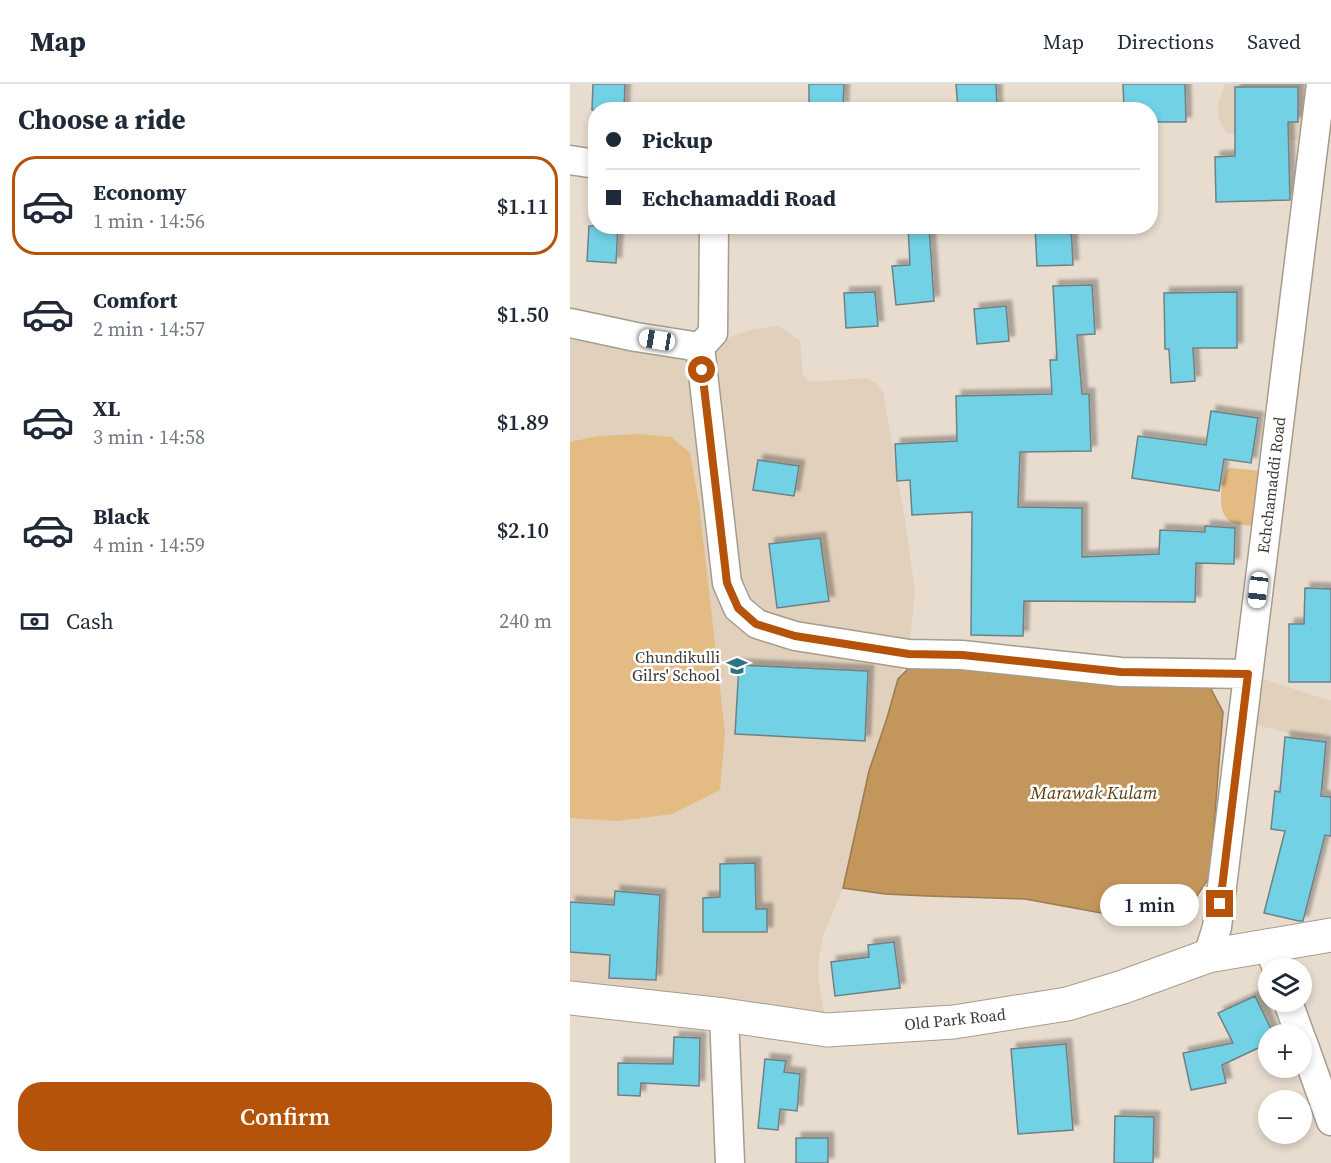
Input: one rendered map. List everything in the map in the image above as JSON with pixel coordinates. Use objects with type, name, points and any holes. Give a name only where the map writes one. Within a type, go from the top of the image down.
[{"type":"street","name":"Echchamaddi Road","points":[[1208,956],[1217,927],[1321,84]]},
{"type":"street","points":[[570,160],[588,163]]},
{"type":"street","points":[[714,234],[713,333],[700,347],[727,583],[738,608],[756,624],[795,636],[909,654],[962,655],[1121,672],[1248,674]]},
{"type":"street","points":[[570,323],[700,347]]},
{"type":"street","name":"Old Park Road","points":[[570,998],[723,1015],[827,1030],[954,1022],[1067,1004],[1123,987],[1208,956],[1273,958],[1331,935]]},
{"type":"street","points":[[723,1015],[730,1163]]},
{"type":"street","points":[[1312,1068],[1331,1121]]},
{"type":"shaded area","points":[[1225,84],[1321,84],[1314,140],[1254,139],[1227,133],[1219,120],[1218,105]]},
{"type":"shaded area","name":"Chundikulli Gilrs' School","points":[[570,323],[700,347],[754,329],[779,326],[800,341],[803,376],[809,382],[868,378],[876,383],[883,392],[915,591],[909,654],[898,679],[869,771],[843,888],[823,936],[819,959],[819,983],[827,1030],[570,1015]]},
{"type":"shaded area","points":[[640,434],[671,437],[690,453],[699,503],[725,733],[720,790],[672,814],[617,821],[570,818],[570,442],[598,436]]},
{"type":"shaded area","points":[[1227,469],[1273,472],[1266,527],[1233,523],[1227,519],[1221,498]]},
{"type":"shaded area","points":[[1248,674],[1331,701],[1331,731],[1329,734],[1318,737],[1287,733],[1243,721]]},
{"type":"water","name":"Marawak Kulam","points":[[917,660],[1210,687],[1223,712],[1210,876],[1193,902],[1175,918],[1145,921],[1025,899],[885,894],[843,888],[869,771],[898,679]]},
{"type":"building","points":[[593,84],[625,84],[624,102],[592,102]]},
{"type":"building","points":[[809,84],[844,84],[843,102],[809,102]]},
{"type":"building","points":[[956,84],[996,84],[997,102],[957,102]]},
{"type":"building","points":[[1123,84],[1185,84],[1186,122],[1158,122],[1158,102],[1124,102]]},
{"type":"building","points":[[1235,87],[1298,87],[1298,122],[1288,122],[1290,200],[1216,202],[1215,157],[1235,156]]},
{"type":"building","points":[[589,234],[618,234],[616,263],[587,261]]},
{"type":"building","points":[[908,234],[930,234],[934,301],[896,305],[892,266],[910,265]]},
{"type":"building","points":[[1035,234],[1071,234],[1073,265],[1037,266]]},
{"type":"building","points":[[1092,285],[1095,334],[1077,335],[1082,394],[1089,394],[1091,451],[1020,452],[1018,507],[1082,508],[1082,557],[1159,554],[1160,530],[1205,532],[1205,526],[1235,528],[1234,564],[1196,563],[1195,602],[1024,601],[1023,636],[971,635],[972,512],[912,515],[910,480],[897,481],[895,444],[957,441],[956,396],[1052,394],[1050,360],[1057,360],[1053,286]]},
{"type":"building","points":[[875,292],[878,326],[846,328],[844,293]]},
{"type":"building","points":[[1237,292],[1237,348],[1193,348],[1195,381],[1171,383],[1169,349],[1165,349],[1164,293]]},
{"type":"building","points":[[1006,306],[1009,341],[977,344],[974,309]]},
{"type":"building","points":[[1211,411],[1258,418],[1251,463],[1224,459],[1219,491],[1132,478],[1138,436],[1206,445]]},
{"type":"building","points":[[758,460],[799,466],[794,496],[753,490]]},
{"type":"building","points":[[820,538],[829,601],[777,608],[769,544]]},
{"type":"building","points":[[1305,588],[1331,589],[1331,682],[1289,682],[1289,624],[1304,624]]},
{"type":"building","points":[[739,665],[868,671],[865,741],[735,734]]},
{"type":"building","points":[[1285,737],[1326,742],[1321,796],[1331,797],[1331,836],[1325,835],[1303,921],[1264,913],[1285,831],[1271,829],[1275,791],[1280,792]]},
{"type":"building","points":[[755,863],[756,909],[767,909],[767,932],[703,932],[703,898],[720,897],[720,864]]},
{"type":"building","points":[[615,891],[660,895],[656,980],[609,978],[610,955],[570,952],[570,902],[614,905]]},
{"type":"building","points":[[894,942],[900,988],[835,996],[831,962],[869,957],[868,945]]},
{"type":"building","points":[[1255,996],[1258,1002],[1258,1012],[1263,1012],[1269,1024],[1258,1024],[1258,1048],[1222,1065],[1226,1083],[1191,1090],[1183,1053],[1233,1043],[1218,1013]]},
{"type":"building","points":[[674,1037],[700,1038],[699,1086],[641,1083],[640,1096],[618,1095],[618,1063],[673,1064]]},
{"type":"building","points":[[1066,1044],[1073,1130],[1018,1134],[1011,1049]]},
{"type":"building","points":[[765,1059],[786,1061],[784,1072],[800,1074],[797,1111],[780,1109],[778,1130],[758,1128]]},
{"type":"building","points":[[1115,1116],[1154,1117],[1153,1163],[1114,1163]]},
{"type":"building","points":[[796,1138],[828,1138],[828,1163],[796,1163]]},
{"type":"place","name":"Chundikulli Gilrs' School","points":[[737,666]]},
{"type":"route","points":[[702,370],[727,583],[738,608],[756,624],[795,636],[909,654],[962,655],[1121,672],[1248,674],[1220,904]]}]
